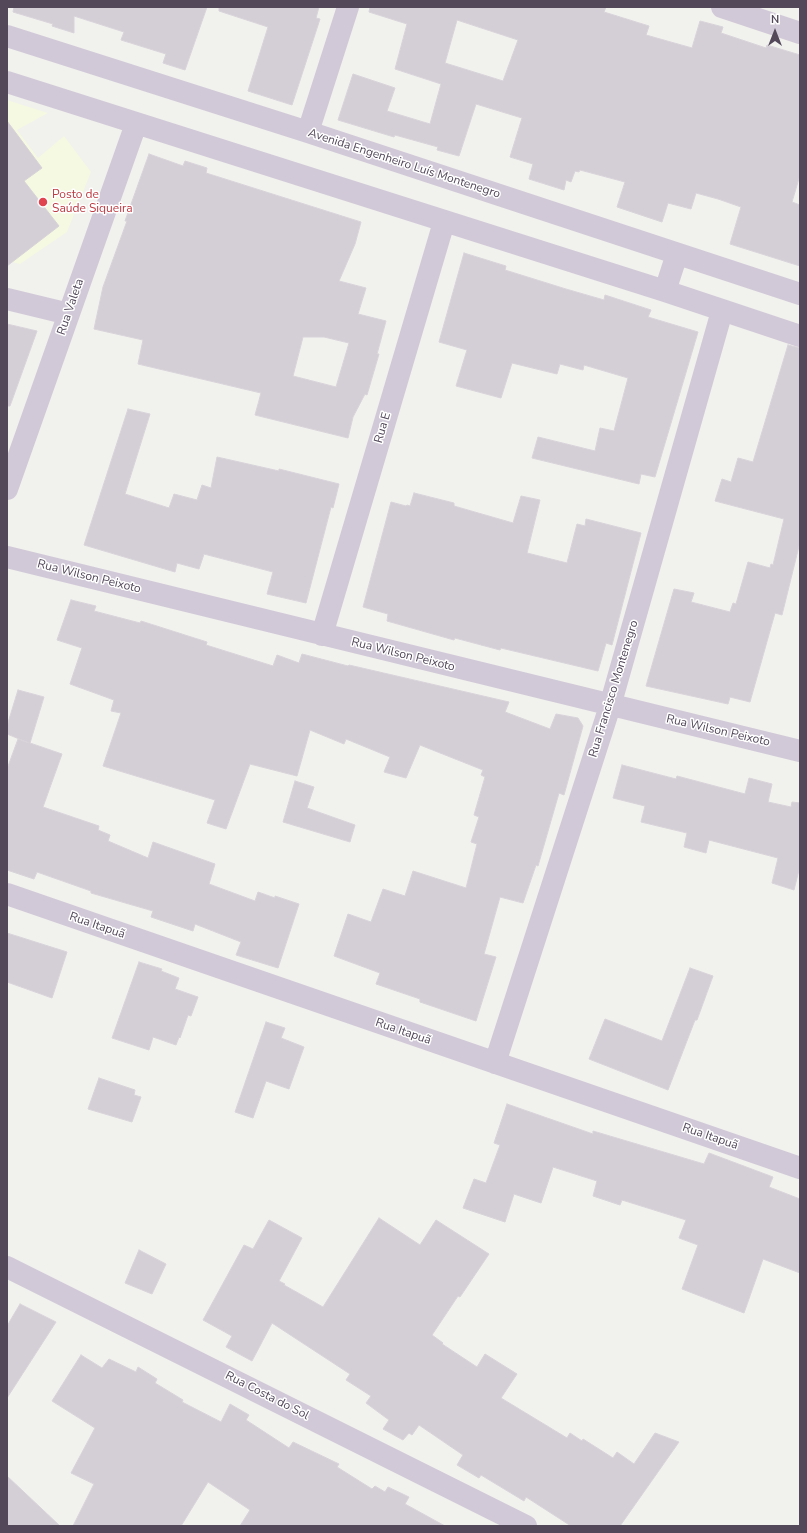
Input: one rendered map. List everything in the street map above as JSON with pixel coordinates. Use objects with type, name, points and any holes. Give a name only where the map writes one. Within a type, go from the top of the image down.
[{"type":"street","points":[[308,132],[348,7]]},
{"type":"street","points":[[722,7],[800,33]]},
{"type":"street","name":"Avenida Engenheiro Luís Montenegro","points":[[7,36],[308,132],[800,294]]},
{"type":"street","points":[[7,82],[665,291],[800,336]]},
{"type":"street","name":"Rua Valeta","points":[[7,489],[136,124]]},
{"type":"street","name":"Rua E","points":[[322,634],[444,222]]},
{"type":"street","points":[[665,291],[677,254]]},
{"type":"street","points":[[7,299],[69,314]]},
{"type":"street","name":"Rua Francisco Montenegro","points":[[494,1063],[610,706],[722,311]]},
{"type":"street","name":"Rua Wilson Peixoto","points":[[7,557],[610,706],[800,751]]},
{"type":"street","name":"Rua Itapuã","points":[[7,894],[800,1168]]},
{"type":"street","name":"Rua Costa do Sol","points":[[7,1267],[526,1526]]},
{"type":"shaded area","name":"Posto de Saúde Siqueira","points":[[7,100],[48,113],[17,130],[38,158],[64,136],[91,172],[67,232],[20,264],[7,261]]},
{"type":"building","points":[[14,7],[207,7],[185,70],[163,63],[166,54],[121,40],[124,32],[74,16],[74,33],[52,26],[53,24],[13,12]]},
{"type":"building","points":[[219,7],[319,7],[316,18],[320,19],[292,105],[248,91],[268,27],[219,11]]},
{"type":"building","points":[[370,7],[606,7],[604,12],[649,26],[646,35],[692,48],[700,21],[723,27],[721,33],[766,48],[767,45],[800,55],[800,175],[792,202],[800,205],[800,266],[730,244],[741,207],[718,199],[696,193],[691,209],[668,203],[662,222],[617,207],[625,182],[580,170],[579,172],[575,171],[571,182],[566,180],[564,190],[529,179],[533,164],[510,157],[522,118],[476,104],[459,156],[437,150],[438,147],[395,135],[394,137],[338,120],[353,74],[395,88],[387,111],[430,124],[441,84],[395,69],[407,24],[369,12]],"holes":[[[457,20],[518,40],[503,81],[445,63]]]},
{"type":"building","points":[[7,121],[42,168],[24,181],[59,226],[7,266]]},
{"type":"building","points":[[149,154],[183,166],[185,161],[207,168],[206,173],[361,222],[355,244],[339,281],[366,288],[358,314],[386,321],[377,354],[379,354],[367,395],[365,394],[353,417],[348,438],[255,415],[261,393],[138,364],[143,340],[94,329],[103,287],[127,221],[125,221]],"holes":[[[303,337],[324,337],[349,343],[336,387],[293,376]]]},
{"type":"building","points":[[464,253],[506,266],[505,270],[566,289],[604,300],[605,295],[651,310],[648,317],[698,332],[655,477],[641,474],[639,484],[532,458],[538,437],[595,451],[600,428],[614,431],[628,378],[584,365],[583,370],[560,364],[557,374],[512,363],[501,398],[456,386],[467,350],[439,342]]},
{"type":"building","points":[[7,324],[37,331],[10,406],[7,406]]},
{"type":"building","points":[[788,345],[800,348],[800,542],[782,615],[775,613],[750,702],[730,697],[728,704],[646,686],[674,589],[694,593],[691,602],[730,612],[733,603],[736,604],[748,562],[770,568],[771,564],[773,565],[784,519],[715,501],[722,479],[731,482],[738,458],[753,462]]},
{"type":"building","points":[[128,409],[150,414],[125,494],[169,508],[174,494],[197,500],[202,485],[211,488],[217,457],[279,471],[279,469],[339,484],[333,508],[331,507],[306,603],[267,594],[273,572],[204,554],[199,569],[177,563],[175,572],[84,545]]},
{"type":"building","points":[[414,493],[454,503],[454,506],[513,523],[521,496],[540,500],[527,553],[567,563],[577,524],[585,526],[586,519],[641,533],[612,645],[606,643],[598,671],[501,648],[500,650],[455,638],[454,640],[387,621],[388,614],[363,607],[391,502],[410,506]]},
{"type":"building","points":[[71,600],[96,606],[94,611],[140,623],[141,621],[207,642],[206,645],[273,666],[277,655],[299,663],[302,654],[348,666],[509,702],[505,712],[550,729],[556,714],[578,718],[583,726],[564,795],[559,793],[538,866],[536,865],[523,903],[500,897],[484,954],[496,957],[476,1021],[420,1002],[420,999],[376,984],[380,973],[334,956],[348,914],[371,922],[383,889],[405,896],[413,871],[466,888],[477,844],[471,842],[479,817],[474,815],[485,777],[481,775],[483,770],[420,745],[406,778],[384,772],[390,757],[346,739],[344,744],[310,730],[297,776],[250,764],[226,829],[207,823],[215,800],[103,766],[121,713],[111,711],[114,700],[70,684],[82,648],[57,640]]},
{"type":"building","points":[[18,690],[44,697],[30,743],[62,754],[43,807],[99,826],[98,830],[110,835],[108,841],[148,858],[153,842],[215,864],[209,884],[255,901],[258,892],[299,904],[278,968],[236,955],[241,942],[195,924],[193,931],[151,917],[153,911],[91,893],[91,891],[37,872],[34,879],[7,870],[7,769],[18,739],[29,743],[7,734],[7,726]]},
{"type":"building","points":[[622,765],[676,779],[677,776],[745,794],[749,778],[772,784],[768,802],[791,807],[792,802],[800,803],[800,866],[794,890],[772,883],[778,858],[709,840],[706,853],[684,847],[687,833],[641,822],[645,806],[613,798]]},
{"type":"building","points":[[295,781],[314,787],[307,808],[355,825],[350,842],[283,822]]},
{"type":"building","points":[[7,933],[67,952],[52,998],[7,982]]},
{"type":"building","points":[[139,962],[162,969],[161,971],[179,978],[175,989],[198,997],[191,1016],[188,1015],[176,1045],[153,1037],[149,1050],[112,1038]]},
{"type":"building","points":[[690,968],[713,976],[697,1020],[695,1020],[668,1090],[589,1059],[605,1019],[662,1041]]},
{"type":"building","points":[[266,1022],[285,1028],[281,1038],[304,1047],[289,1089],[266,1081],[253,1118],[235,1112]]},
{"type":"building","points":[[99,1078],[135,1090],[134,1095],[141,1097],[132,1122],[88,1109]]},
{"type":"building","points":[[507,1104],[593,1134],[593,1131],[704,1164],[709,1153],[773,1177],[769,1187],[800,1199],[800,1273],[763,1259],[744,1313],[682,1289],[698,1245],[679,1238],[686,1220],[622,1200],[620,1205],[593,1196],[597,1181],[553,1167],[541,1203],[514,1194],[505,1222],[463,1208],[474,1179],[486,1183],[500,1145],[494,1143]]},
{"type":"building","points":[[379,1218],[420,1245],[436,1220],[489,1254],[432,1335],[443,1343],[442,1344],[477,1367],[485,1354],[517,1374],[501,1398],[567,1438],[570,1433],[582,1441],[583,1439],[613,1458],[617,1452],[634,1464],[655,1433],[679,1442],[620,1526],[571,1526],[526,1497],[524,1501],[481,1475],[479,1478],[457,1465],[463,1455],[419,1425],[412,1435],[409,1433],[403,1440],[383,1429],[389,1420],[366,1403],[371,1396],[346,1380],[350,1374],[272,1323],[252,1361],[226,1347],[232,1336],[203,1320],[244,1245],[253,1249],[269,1220],[302,1238],[279,1281],[323,1307]]},
{"type":"building","points":[[139,1250],[166,1264],[152,1294],[125,1283]]},
{"type":"building","points":[[20,1304],[56,1322],[7,1398],[7,1326]]},
{"type":"building","points":[[81,1355],[102,1368],[109,1359],[136,1372],[138,1367],[157,1379],[155,1383],[183,1400],[182,1402],[221,1422],[230,1404],[249,1415],[246,1420],[289,1448],[293,1442],[339,1464],[337,1467],[372,1489],[375,1486],[385,1492],[388,1487],[409,1497],[405,1504],[445,1526],[240,1526],[250,1510],[208,1482],[181,1526],[73,1526],[94,1484],[71,1473],[95,1428],[52,1401]]},
{"type":"building","points":[[7,1476],[60,1526],[7,1526]]},
{"type":"place","name":"Posto de Saúde Siqueira","points":[[43,202]]}]
